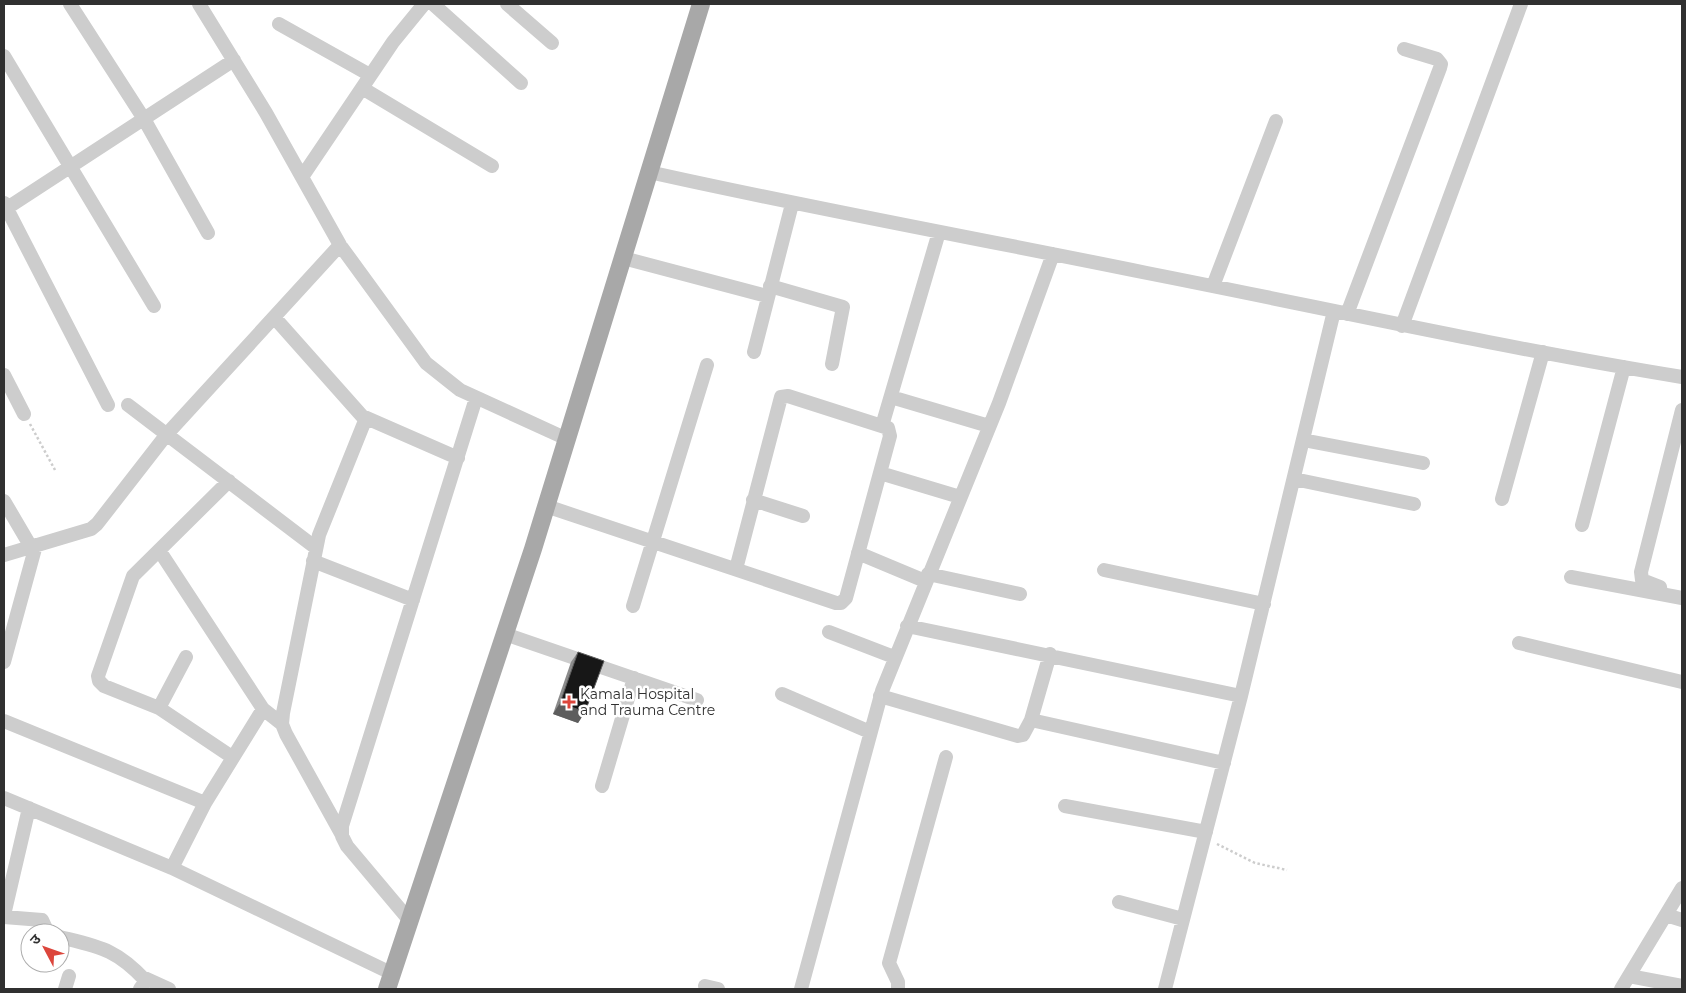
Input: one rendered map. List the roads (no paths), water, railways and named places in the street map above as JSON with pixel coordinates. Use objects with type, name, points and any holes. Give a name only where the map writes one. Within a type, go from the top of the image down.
[{"type":"main road","points":[[390,982],[546,506],[701,4]]},
{"type":"street","points":[[70,4],[144,119],[208,233]]},
{"type":"street","points":[[199,4],[234,60],[340,245],[426,363],[447,380],[476,398],[567,439]]},
{"type":"street","points":[[302,177],[393,42],[424,4]]},
{"type":"street","points":[[433,4],[522,83]]},
{"type":"street","points":[[507,4],[552,43]]},
{"type":"street","points":[[1402,326],[1521,4]]},
{"type":"street","points":[[279,24],[370,75]]},
{"type":"street","points":[[1165,989],[1241,696],[1303,440],[1341,313],[1440,68],[1441,64],[1437,59],[1404,48]]},
{"type":"street","points":[[4,56],[72,166],[154,306]]},
{"type":"street","points":[[108,405],[5,207],[72,166],[234,60]]},
{"type":"street","points":[[362,88],[492,166]]},
{"type":"street","points":[[1212,286],[1276,121]]},
{"type":"street","points":[[648,172],[792,204],[1053,254],[1402,326],[1682,377]]},
{"type":"street","points":[[754,352],[768,291],[792,204]]},
{"type":"street","points":[[882,426],[939,232]]},
{"type":"street","points":[[4,554],[91,529],[97,524],[167,434],[340,245]]},
{"type":"street","points":[[802,989],[880,696],[894,657],[989,426],[1053,254]]},
{"type":"street","points":[[623,258],[843,307],[832,364]]},
{"type":"street","points":[[274,317],[353,408],[366,418],[458,458]]},
{"type":"street","points":[[1502,499],[1543,352]]},
{"type":"street","points":[[633,606],[707,365]]},
{"type":"street","points":[[1582,525],[1624,367]]},
{"type":"street","points":[[4,374],[24,414]]},
{"type":"street","points":[[546,506],[736,570],[841,603],[846,598],[890,431],[882,426],[788,396],[781,398],[736,570]]},
{"type":"street","points":[[891,397],[989,426]]},
{"type":"street","points":[[342,836],[342,826],[476,398]]},
{"type":"street","points":[[128,405],[229,481],[315,554],[413,600]]},
{"type":"street","points":[[1661,594],[1660,587],[1642,580],[1641,572],[1682,410]]},
{"type":"street","points":[[282,724],[315,554],[366,418]]},
{"type":"street","points":[[1303,440],[1423,463]]},
{"type":"street","points":[[880,473],[960,497]]},
{"type":"street","points":[[1294,479],[1414,504]]},
{"type":"street","points":[[229,481],[133,576],[98,676],[99,681],[104,686],[160,708],[232,757]]},
{"type":"street","points":[[754,500],[803,516]]},
{"type":"street","points":[[4,501],[33,546],[4,662]]},
{"type":"street","points":[[159,550],[263,708],[282,724],[347,846],[410,921]]},
{"type":"street","points":[[858,553],[926,578],[1020,594]]},
{"type":"street","points":[[1104,570],[1264,604]]},
{"type":"street","points":[[1571,578],[1682,598]]},
{"type":"street","points":[[907,626],[1050,654],[1241,696]]},
{"type":"street","points":[[829,632],[894,657]]},
{"type":"street","points":[[505,634],[698,700]]},
{"type":"street","points":[[1519,643],[1682,682]]},
{"type":"street","points":[[880,696],[1018,736],[1026,733],[1050,654]]},
{"type":"street","points":[[160,708],[186,657]]},
{"type":"street","points":[[602,786],[634,678]]},
{"type":"street","points":[[782,694],[870,732]]},
{"type":"street","points":[[172,868],[205,803],[263,708]]},
{"type":"street","points":[[1031,720],[1224,763]]},
{"type":"street","points":[[4,721],[205,803]]},
{"type":"street","points":[[898,989],[898,982],[889,963],[946,757]]},
{"type":"street","points":[[4,798],[172,868],[390,982]]},
{"type":"street","points":[[1065,806],[1205,835]]},
{"type":"street","points":[[29,808],[4,916],[42,920],[43,923]]},
{"type":"street","points":[[1621,989],[1682,888]]},
{"type":"street","points":[[1119,902],[1183,919]]},
{"type":"street","points":[[1666,915],[1682,920]]},
{"type":"street","points":[[70,940],[114,953],[131,965],[143,985],[151,979],[169,989]]},
{"type":"street","points":[[65,989],[69,976]]},
{"type":"street","points":[[1629,976],[1682,986]]},
{"type":"place","name":"Kamala Hospital and Trauma Centre","points":[[569,702]]}]
